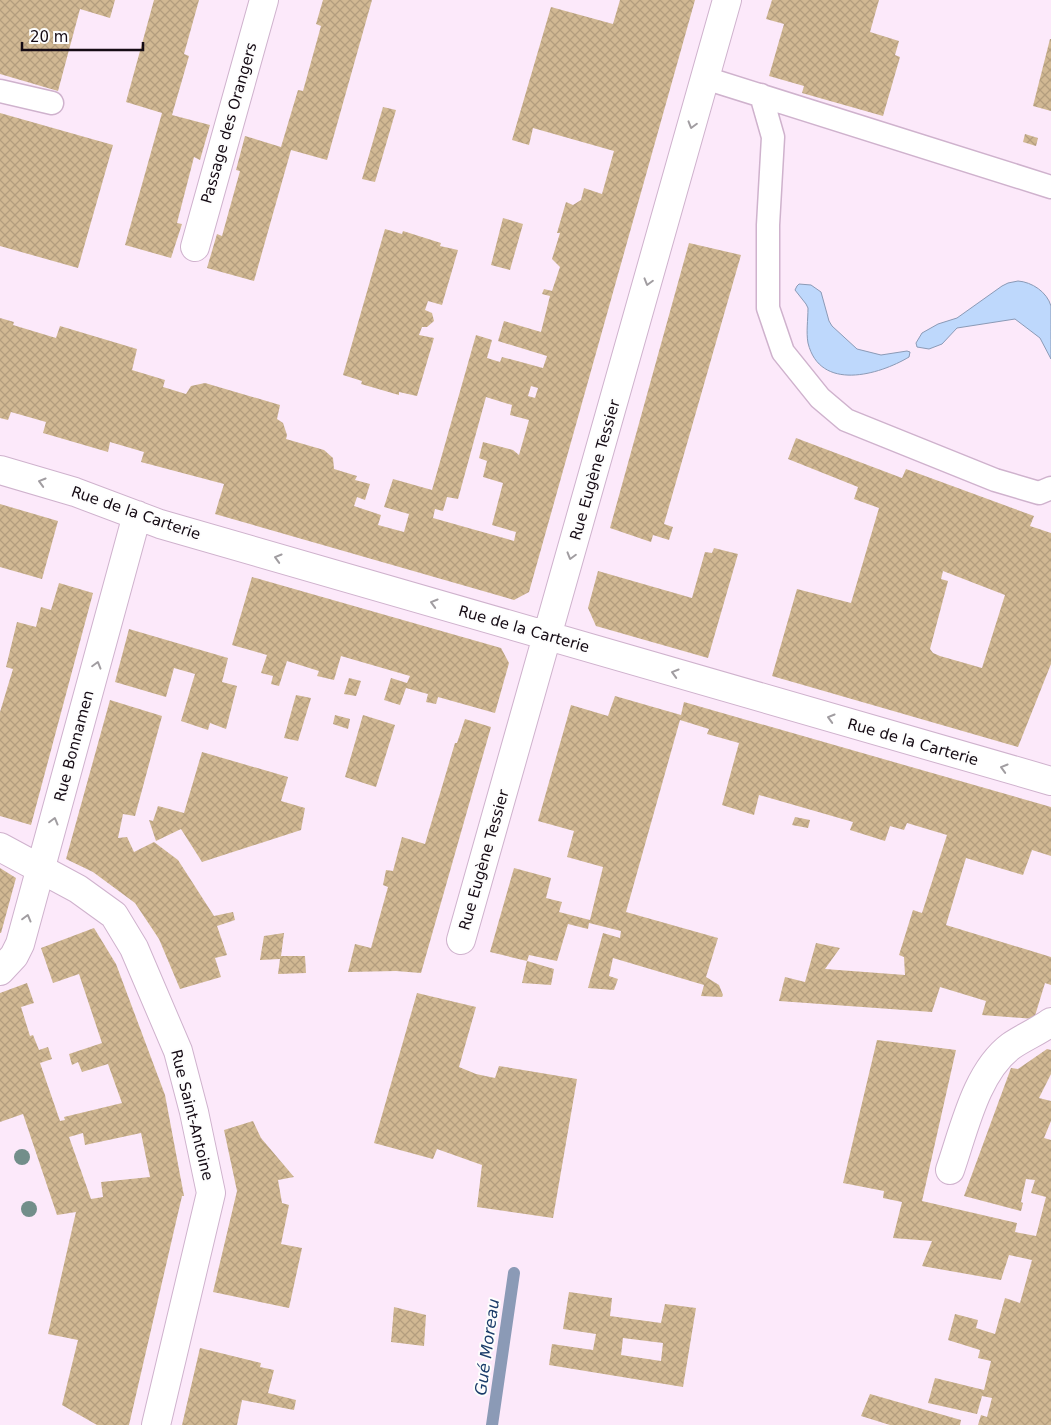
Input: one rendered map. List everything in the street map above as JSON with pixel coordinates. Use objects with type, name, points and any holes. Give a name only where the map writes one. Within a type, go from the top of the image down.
[{"type":"street","name":"Passage des Orangers","points":[[195,247],[264,0]]},
{"type":"street","name":"Rue Eugène Tessier","points":[[462,940],[727,0]]},
{"type":"street","name":"Rue de la Carterie","points":[[0,470],[75,492],[160,524],[1051,781]]},
{"type":"street","name":"Rue Bonnamen","points":[[0,970],[9,963],[18,948],[137,515]]},
{"type":"street","name":"Rue Saint-Antoine","points":[[0,847],[78,889],[114,915],[134,948],[178,1051],[196,1121],[211,1193],[156,1425]]},
{"type":"street","points":[[950,1170],[976,1096],[994,1062],[1012,1046],[1051,1022]]},
{"type":"lane","points":[[705,78],[1051,187]]},
{"type":"lane","points":[[0,91],[52,103]]},
{"type":"lane","points":[[761,95],[773,137],[768,225],[768,308],[783,352],[820,398],[846,420],[995,480],[1038,493],[1051,488]]},
{"type":"water","points":[[1018,281],[1028,283],[1038,289],[1049,301],[1051,306],[1051,359],[1040,338],[1015,319],[957,328],[942,344],[929,349],[917,347],[916,343],[922,333],[938,324],[957,318],[1002,286]]},
{"type":"water","points":[[799,284],[811,285],[821,292],[832,326],[857,349],[881,355],[907,351],[910,352],[909,357],[897,364],[882,369],[852,375],[837,374],[825,368],[815,358],[808,343],[808,308],[795,290]]},
{"type":"building","points":[[0,0],[115,0],[110,18],[80,9],[58,91],[0,74]]},
{"type":"building","points":[[154,0],[199,0],[184,54],[189,56],[172,115],[210,125],[200,160],[194,157],[177,223],[182,224],[171,258],[125,245],[162,113],[126,102]]},
{"type":"building","points":[[323,0],[372,0],[327,160],[291,150],[254,281],[207,268],[217,234],[222,236],[240,171],[236,170],[245,136],[281,147],[298,90],[303,91],[321,26],[316,24]]},
{"type":"building","points":[[620,0],[695,0],[529,592],[514,600],[215,514],[224,484],[141,462],[144,452],[110,442],[108,452],[43,433],[46,422],[11,412],[8,420],[0,418],[0,318],[14,322],[13,325],[56,338],[60,326],[137,349],[132,370],[165,380],[163,387],[186,394],[191,386],[205,383],[280,405],[277,419],[283,423],[287,435],[286,439],[324,450],[333,458],[334,469],[357,476],[355,480],[370,484],[365,500],[357,497],[354,506],[381,515],[378,525],[404,532],[409,514],[384,507],[393,479],[432,490],[476,335],[492,340],[487,358],[500,362],[502,357],[543,368],[547,356],[498,341],[504,321],[541,332],[550,296],[542,294],[544,289],[552,291],[560,267],[552,259],[560,233],[557,233],[566,202],[573,205],[581,200],[584,188],[602,194],[614,151],[533,128],[529,145],[512,140],[551,7],[613,24]],"holes":[[[531,386],[538,388],[535,398],[528,396]],[[486,397],[512,405],[510,415],[529,420],[519,455],[513,450],[483,442],[479,458],[487,461],[483,477],[503,483],[492,525],[516,532],[514,541],[433,518],[435,509],[443,511],[447,497],[458,499]]]},
{"type":"building","points":[[772,0],[879,0],[870,32],[899,41],[895,55],[900,57],[883,116],[802,93],[804,86],[769,76],[784,24],[766,19]]},
{"type":"building","points":[[1051,39],[1051,111],[1033,106]]},
{"type":"building","points":[[383,107],[396,110],[375,182],[362,179]]},
{"type":"building","points":[[0,113],[113,145],[78,268],[0,246]]},
{"type":"building","points":[[1025,134],[1038,138],[1036,146],[1023,142]]},
{"type":"building","points":[[503,218],[523,224],[510,270],[491,265]]},
{"type":"building","points":[[385,229],[402,234],[403,231],[441,243],[440,246],[458,250],[442,305],[428,301],[425,310],[432,313],[434,321],[427,327],[422,327],[419,335],[434,338],[417,396],[399,392],[399,395],[361,384],[362,381],[343,375]]},
{"type":"building","points":[[689,243],[741,255],[664,524],[673,527],[669,540],[653,535],[651,542],[610,528]]},
{"type":"building","points":[[796,438],[902,478],[906,469],[1034,516],[1030,526],[1051,533],[1051,664],[1018,747],[772,676],[797,589],[851,603],[879,508],[854,499],[858,487],[788,459]],"holes":[[[943,571],[1005,595],[982,668],[933,653],[930,649],[948,581],[941,579]]]},
{"type":"building","points":[[0,504],[58,521],[42,579],[0,567]]},
{"type":"building","points":[[714,548],[738,554],[708,658],[596,626],[588,608],[598,571],[692,598],[705,552],[712,553]]},
{"type":"building","points":[[252,577],[501,648],[509,663],[495,713],[438,697],[436,704],[426,702],[428,694],[406,688],[400,705],[384,700],[391,678],[407,683],[410,676],[341,656],[334,680],[317,676],[319,671],[287,661],[279,686],[271,684],[273,676],[261,673],[267,655],[232,645]]},
{"type":"building","points":[[59,583],[93,593],[31,825],[0,816],[0,712],[13,669],[6,667],[17,622],[36,627],[41,607],[51,610]]},
{"type":"building","points":[[129,629],[228,658],[222,682],[237,686],[226,729],[210,723],[208,730],[181,721],[195,674],[174,668],[166,697],[115,682]]},
{"type":"building","points":[[349,678],[361,681],[356,696],[344,694]]},
{"type":"building","points":[[296,695],[311,698],[298,741],[284,738]]},
{"type":"building","points":[[615,696],[681,715],[684,702],[1051,807],[1051,856],[1032,850],[1023,875],[966,858],[946,925],[1051,957],[1051,985],[1045,983],[1034,1019],[982,1015],[986,1001],[940,987],[932,1012],[779,1001],[785,977],[805,982],[816,943],[840,948],[825,969],[905,975],[904,957],[899,955],[913,910],[922,913],[947,835],[907,823],[904,830],[890,826],[885,841],[850,830],[853,822],[759,795],[754,815],[722,805],[739,743],[707,734],[709,729],[680,720],[626,912],[718,938],[706,977],[719,985],[722,997],[701,996],[704,985],[613,958],[609,976],[618,979],[614,990],[588,988],[603,933],[620,938],[621,931],[589,923],[588,929],[568,924],[557,961],[529,955],[527,961],[490,952],[514,868],[551,878],[546,898],[562,902],[559,912],[590,920],[603,867],[567,857],[574,831],[538,821],[571,705],[608,716]]},
{"type":"building","points":[[110,700],[162,716],[135,816],[123,814],[118,838],[127,837],[134,852],[154,842],[178,860],[214,916],[233,912],[235,920],[217,926],[227,955],[215,958],[221,977],[180,989],[159,939],[135,903],[93,872],[66,859]]},
{"type":"building","points":[[335,715],[350,719],[348,729],[333,724]]},
{"type":"building","points":[[363,715],[395,725],[376,787],[345,777]]},
{"type":"building","points":[[465,719],[491,727],[421,973],[396,971],[348,972],[355,944],[371,948],[388,887],[383,885],[386,870],[393,871],[402,837],[425,844],[455,743],[457,743]]},
{"type":"building","points":[[202,752],[288,777],[281,801],[305,808],[301,830],[202,862],[181,829],[156,841],[149,820],[153,821],[158,806],[184,813]]},
{"type":"building","points":[[795,817],[810,820],[808,828],[792,825]]},
{"type":"building","points":[[0,868],[16,878],[1,933],[0,933]]},
{"type":"building","points":[[94,928],[116,964],[165,1095],[184,1196],[182,1196],[129,1425],[97,1425],[62,1405],[78,1340],[48,1334],[76,1212],[57,1215],[23,1114],[0,1122],[0,993],[27,983],[34,1003],[21,1007],[30,1036],[33,1035],[39,1050],[48,1047],[52,1059],[40,1063],[60,1121],[65,1120],[64,1117],[122,1103],[108,1064],[82,1072],[78,1062],[72,1065],[69,1054],[102,1043],[79,974],[53,983],[41,948]],"holes":[[[83,1133],[85,1145],[141,1133],[150,1177],[101,1182],[103,1197],[91,1199],[69,1137]]]},
{"type":"building","points":[[284,933],[281,956],[305,956],[306,973],[278,974],[280,959],[260,960],[264,936]]},
{"type":"building","points":[[527,961],[554,969],[551,985],[522,983]]},
{"type":"building","points":[[417,993],[476,1007],[459,1067],[476,1074],[495,1078],[499,1066],[577,1079],[553,1218],[477,1207],[482,1165],[437,1149],[433,1159],[374,1143]]},
{"type":"building","points":[[877,1040],[956,1050],[922,1201],[1017,1223],[1015,1232],[1036,1236],[1046,1197],[1031,1193],[1035,1180],[1026,1179],[1021,1211],[964,1196],[1011,1068],[1018,1069],[1047,1049],[1051,1050],[1051,1074],[1039,1098],[1051,1101],[1051,1121],[1044,1138],[1051,1140],[1051,1425],[978,1425],[981,1415],[987,1417],[992,1398],[982,1396],[977,1414],[928,1403],[935,1378],[984,1390],[991,1361],[978,1358],[980,1350],[948,1340],[955,1314],[978,1320],[976,1328],[995,1334],[1005,1298],[1020,1303],[1032,1260],[1009,1255],[1001,1280],[922,1266],[932,1241],[893,1238],[902,1202],[883,1198],[884,1191],[843,1183]]},
{"type":"building","points":[[253,1121],[261,1138],[294,1177],[278,1180],[282,1203],[289,1205],[281,1244],[302,1248],[289,1308],[213,1292],[237,1191],[224,1130]]},
{"type":"building","points":[[569,1292],[612,1298],[610,1316],[661,1323],[665,1304],[696,1308],[683,1387],[549,1365],[552,1344],[593,1350],[596,1334],[563,1329]],"holes":[[[623,1338],[663,1343],[661,1361],[621,1355]]]},
{"type":"building","points":[[394,1307],[426,1315],[424,1346],[391,1342]]},
{"type":"building","points":[[200,1348],[261,1363],[260,1367],[274,1370],[268,1393],[296,1400],[294,1410],[242,1400],[237,1425],[182,1425]]},
{"type":"building","points":[[870,1394],[961,1420],[960,1425],[890,1425],[861,1416]]},
{"type":"waterway","name":"Gué Moreau","points":[[492,1425],[514,1273]]}]
